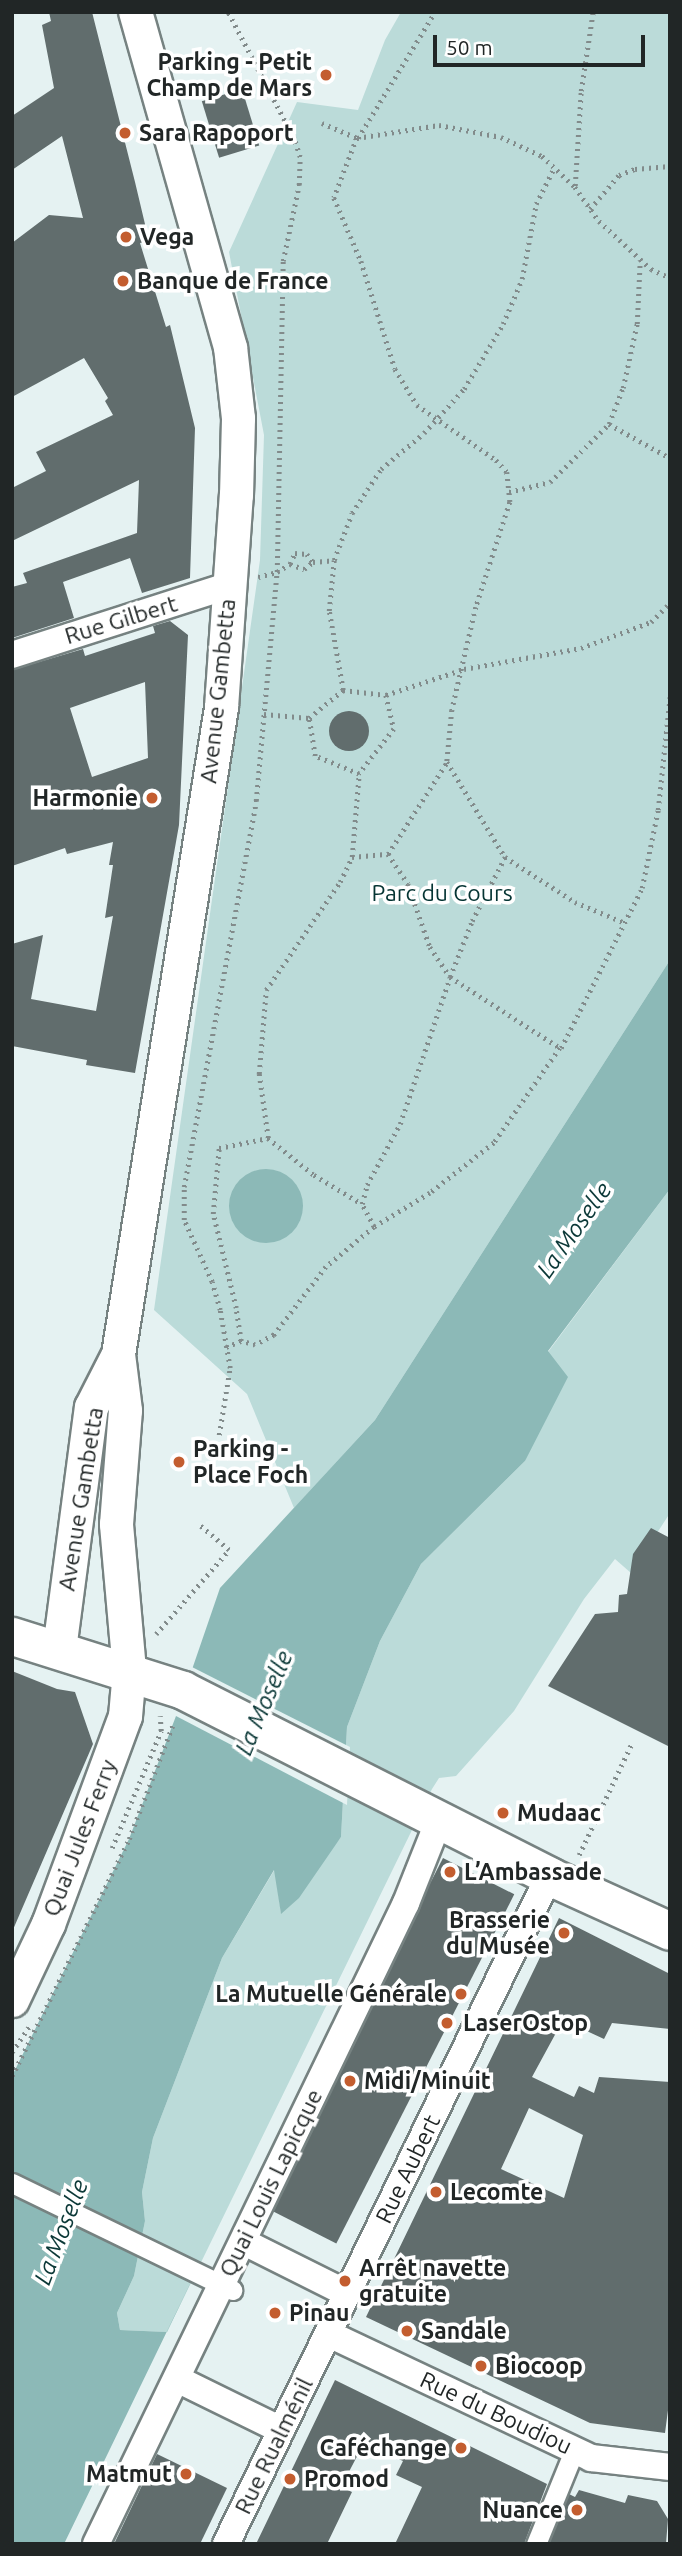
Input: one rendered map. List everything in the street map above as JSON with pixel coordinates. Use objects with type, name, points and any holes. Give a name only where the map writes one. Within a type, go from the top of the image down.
[{"type":"main road","points":[[33,1641],[129,1670],[180,1703],[439,1820],[557,1880],[670,1931]]},
{"type":"street","name":"Avenue Gambetta","points":[[129,1670],[116,1524],[125,1410],[118,1354],[221,707],[238,418],[230,347],[138,23]]},
{"type":"street","name":"Rue Gilbert","points":[[12,654],[230,585]]},
{"type":"street","name":"Avenue Gambetta","points":[[33,1641],[91,1407],[118,1354]]},
{"type":"street","name":"Quai Jules Ferry","points":[[12,2000],[48,1924],[108,1769],[125,1716],[129,1670]]},
{"type":"street","name":"Quai Louis Lapicque","points":[[96,2544],[177,2379],[227,2288],[244,2242],[406,1903],[439,1820]]},
{"type":"street","name":"Rue Aubert","points":[[326,2341],[557,1880]]},
{"type":"street","points":[[12,2183],[227,2288]]},
{"type":"street","points":[[244,2242],[348,2294]]},
{"type":"street","name":"Rue Rualménil","points":[[226,2544],[326,2341]]},
{"type":"street","name":"Rue du Boudiou","points":[[326,2341],[591,2458],[670,2467]]},
{"type":"street","points":[[177,2379],[281,2430]]},
{"type":"street","points":[[536,2544],[574,2451]]},
{"type":"path","points":[[219,1435],[230,1368],[212,1282],[184,1220],[184,1187],[256,802],[277,572],[283,261],[299,185],[300,157],[288,127],[228,12]]},
{"type":"path","points":[[388,854],[447,762],[453,710],[476,607],[510,502],[508,472],[417,405],[395,369],[361,261],[334,198],[358,138],[435,12]]},
{"type":"path","points":[[575,187],[581,91],[593,12]]},
{"type":"path","points":[[322,123],[358,138],[439,125],[501,137],[542,156],[575,187],[590,209],[640,259],[670,278]]},
{"type":"path","points":[[590,209],[619,175],[635,169],[670,166]]},
{"type":"path","points":[[343,690],[329,611],[334,560],[352,513],[381,469],[437,420],[464,389],[503,324],[522,279],[536,204],[554,168]]},
{"type":"path","points":[[509,492],[550,482],[609,425],[623,388],[637,324],[640,259]]},
{"type":"path","points":[[609,425],[670,458]]},
{"type":"path","points":[[277,572],[290,564],[295,553],[307,554],[313,562]]},
{"type":"path","points":[[290,564],[304,569],[313,562],[334,560]]},
{"type":"path","points":[[264,714],[309,718],[343,690],[386,695],[464,669],[581,648],[651,622],[670,603]]},
{"type":"path","points":[[374,1227],[362,1203],[313,1175],[268,1138],[259,1074],[266,990],[340,882],[352,858],[359,774],[394,729],[386,695]]},
{"type":"path","points":[[226,1347],[241,1342],[255,1345],[274,1335],[326,1267],[374,1227],[430,1193],[494,1143],[560,1048],[642,888],[656,823],[670,696]]},
{"type":"path","points":[[309,718],[316,756],[359,774]]},
{"type":"path","points":[[447,762],[505,857],[575,902],[623,922]]},
{"type":"path","points":[[352,858],[388,854]]},
{"type":"path","points":[[388,854],[408,884],[430,947],[450,977],[560,1048]]},
{"type":"path","points":[[362,1203],[367,1185],[400,1124],[472,921],[505,857]]},
{"type":"path","points":[[241,1342],[236,1308],[213,1214],[219,1148],[268,1138]]},
{"type":"path","points":[[12,2076],[129,1839],[180,1703]]},
{"type":"path","points":[[557,1880],[631,1745]]},
{"type":"green space","name":"Parc du Cours","points":[[401,12],[670,12],[670,960],[375,1420],[294,1508],[247,1394],[154,1310],[260,560],[264,435],[229,252],[297,102],[358,110],[385,40]]},
{"type":"green space","points":[[670,1189],[670,1513],[631,1573],[615,1559],[584,1599],[514,1711],[456,1776],[439,1778],[167,2332],[120,2330],[117,2313],[134,2276],[145,2221],[142,2192],[153,2138],[222,1958],[275,1869],[281,1913],[341,1837],[347,1727],[380,1641],[421,1564],[525,1461],[548,1352]]},
{"type":"water","name":"La Moselle","points":[[670,960],[670,1189],[548,1351],[568,1377],[525,1461],[421,1564],[380,1641],[347,1727],[341,1837],[299,1898],[281,1914],[274,1870],[222,1958],[153,2138],[142,2192],[145,2221],[134,2276],[117,2313],[120,2330],[167,2332],[64,2544],[12,2544],[12,2076],[129,1839],[176,1716],[220,1588],[375,1420]]},
{"type":"water","points":[[266,1169],[287,1175],[297,1185],[303,1206],[297,1227],[287,1237],[266,1243],[245,1237],[235,1227],[229,1206],[235,1185],[245,1175]]},
{"type":"pier","points":[[190,1666],[350,1747],[347,1805],[176,1716],[175,1710]]},
{"type":"building","points":[[49,12],[92,12],[135,182],[149,241],[140,243],[166,327],[170,325],[195,428],[190,578],[142,593],[130,558],[63,582],[74,618],[12,638],[12,587],[27,583],[23,573],[137,533],[139,480],[12,541],[12,488],[46,471],[36,452],[113,415],[105,401],[108,398],[84,358],[12,397],[12,243],[49,215],[83,218],[62,136],[12,170],[12,116],[54,88],[42,25],[51,21]]},
{"type":"building","points":[[242,89],[259,145],[219,158],[202,101]]},
{"type":"building","points":[[170,621],[188,635],[179,825],[135,1073],[86,1065],[87,1060],[12,1046],[12,944],[43,935],[31,999],[96,1011],[113,916],[105,918],[113,865],[109,865],[113,842],[67,854],[65,848],[12,866],[12,670],[83,649],[85,656],[155,633],[153,626]],"holes":[[[145,682],[148,758],[92,777],[70,708]]]},
{"type":"building","points":[[349,711],[357,712],[363,717],[368,723],[368,739],[363,745],[357,750],[349,751],[341,750],[335,745],[330,739],[329,731],[330,723],[335,717],[341,712]]},
{"type":"building","points":[[651,1528],[670,1538],[670,1747],[548,1686],[595,1614],[618,1612],[619,1595],[627,1594],[633,1554]]},
{"type":"building","points":[[12,1671],[57,1689],[75,1692],[93,1744],[12,1932]]},
{"type":"building","points":[[443,1858],[514,1894],[336,2244],[265,2207]]},
{"type":"building","points":[[559,1918],[670,1974],[670,2029],[612,2023],[604,2039],[563,2020],[532,2077],[574,2097],[579,2086],[594,2093],[599,2077],[670,2082],[670,2395],[665,2433],[590,2423],[366,2317]],"holes":[[[529,2108],[583,2135],[564,2198],[501,2169]]]},
{"type":"building","points":[[335,2380],[547,2484],[524,2544],[395,2544],[422,2487],[396,2475],[403,2461],[364,2443],[341,2487],[352,2492],[327,2544],[256,2544]]},
{"type":"building","points":[[157,2454],[227,2488],[200,2544],[114,2544]]},
{"type":"building","points":[[579,2490],[625,2503],[628,2495],[657,2501],[668,2519],[666,2544],[549,2544],[569,2494],[575,2497]]},
{"type":"place","name":"Parking - Petit Champ de Mars","points":[[326,75]]},
{"type":"place","name":"Sara Rapoport","points":[[125,133]]},
{"type":"place","name":"Vega","points":[[126,237]]},
{"type":"place","name":"Banque de France","points":[[123,281]]},
{"type":"place","name":"Harmonie","points":[[152,798]]},
{"type":"place","name":"Parking - Place Foch","points":[[179,1462]]},
{"type":"place","name":"Mudaac","points":[[503,1813]]},
{"type":"place","name":"L’Ambassade","points":[[450,1872]]},
{"type":"place","name":"Brasserie du Musée","points":[[564,1933]]},
{"type":"place","name":"La Mutuelle Générale","points":[[461,1994]]},
{"type":"place","name":"LaserOstop","points":[[447,2023]]},
{"type":"place","name":"Midi/Minuit","points":[[350,2081]]},
{"type":"place","name":"Lecomte","points":[[436,2192]]},
{"type":"place","name":"Arrêt navette gratuite","points":[[345,2281]]},
{"type":"place","name":"Pinau","points":[[275,2313]]},
{"type":"place","name":"Sandale","points":[[407,2331]]},
{"type":"place","name":"Biocoop","points":[[481,2366]]},
{"type":"place","name":"Caféchange","points":[[461,2448]]},
{"type":"place","name":"Matmut","points":[[186,2474]]},
{"type":"place","name":"Promod","points":[[290,2479]]},
{"type":"place","name":"Nuance","points":[[577,2510]]}]
